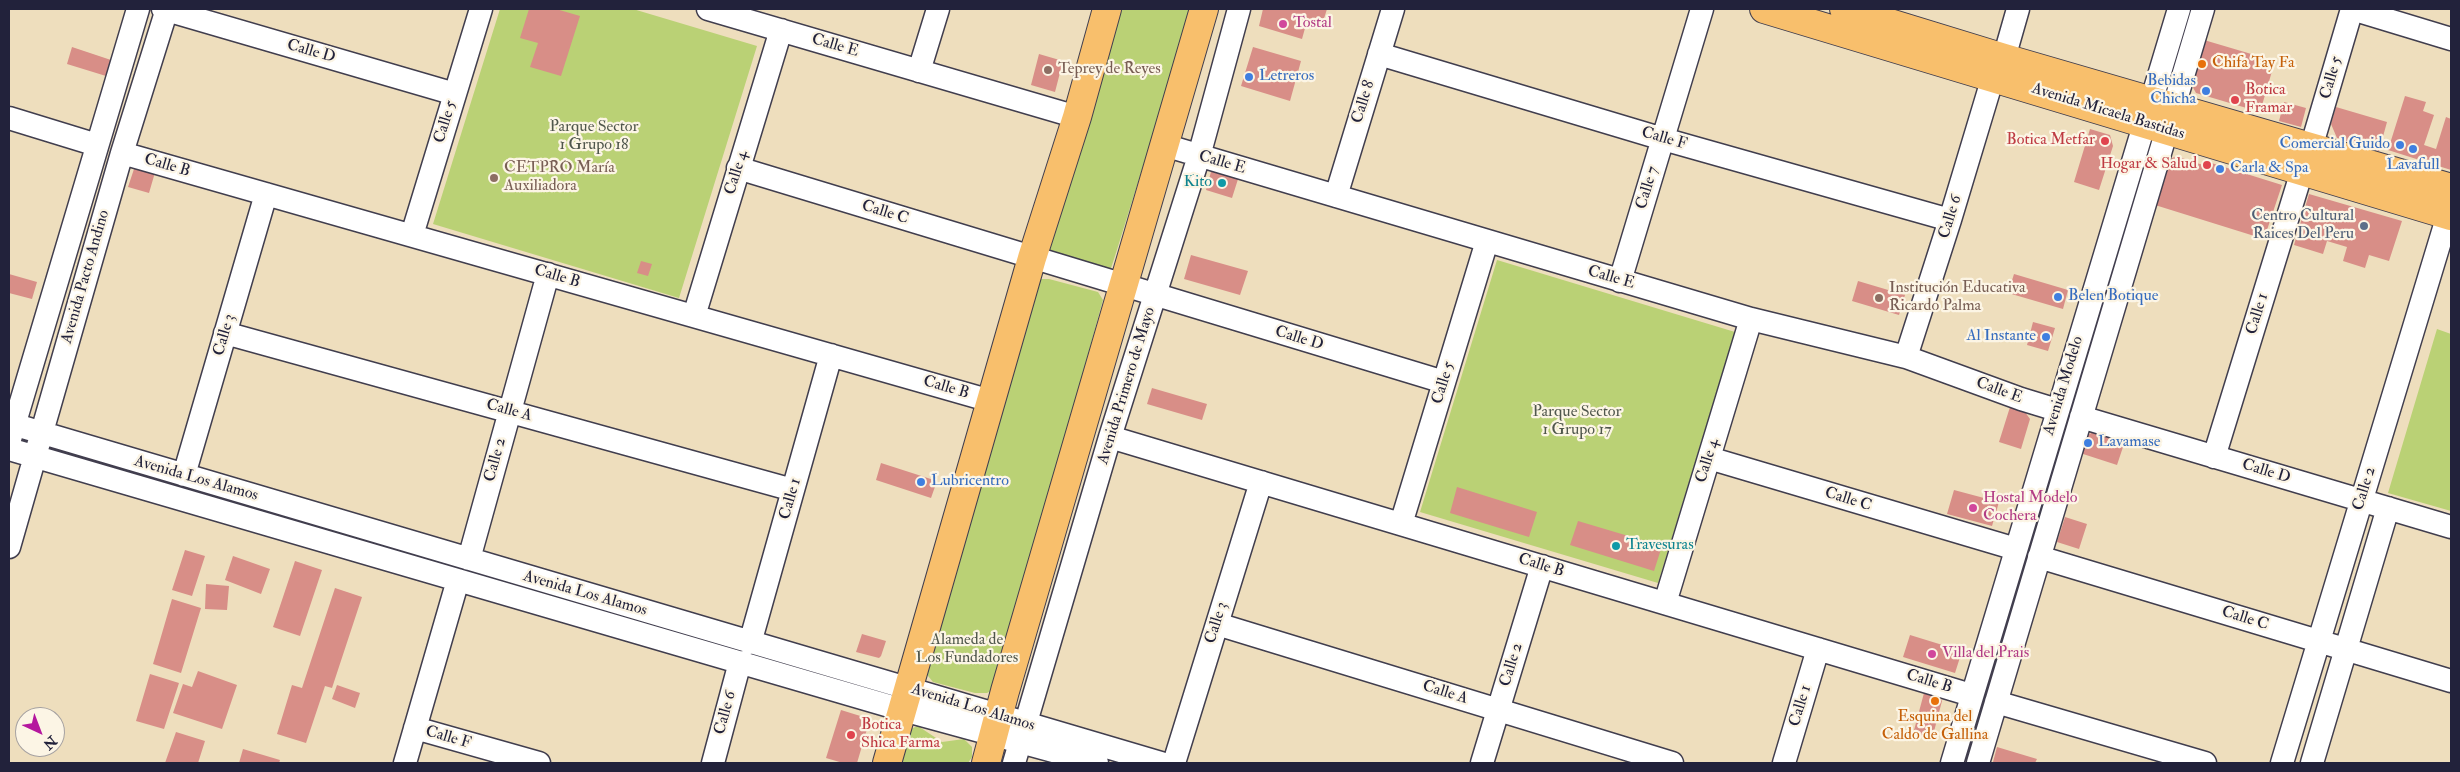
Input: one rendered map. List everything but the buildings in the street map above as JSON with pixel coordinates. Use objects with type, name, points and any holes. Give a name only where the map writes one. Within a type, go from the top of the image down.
[{"type":"main road","points":[[887,763],[1032,258],[1077,117],[1107,9]]},
{"type":"main road","name":"Avenida Primero de Mayo","points":[[986,763],[995,725],[1204,9]]},
{"type":"main road","name":"Avenida Micaela Bastidas","points":[[1764,9],[1998,68],[2306,160],[2449,215]]},
{"type":"main road","name":"Avenida Micaela Bastidas","points":[[1844,9],[1998,68]]},
{"type":"main road","name":"Avenida Micaela Bastidas","points":[[2306,160],[2451,188]]},
{"type":"street","name":"Avenida Pacto Andino","points":[[11,430],[138,9]]},
{"type":"street","name":"Avenida Pacto Andino","points":[[9,547],[122,153],[166,9]]},
{"type":"street","name":"Calle D","points":[[166,9],[455,94]]},
{"type":"street","name":"Calle 5","points":[[412,236],[481,9]]},
{"type":"street","name":"Calle E","points":[[708,9],[1077,117]]},
{"type":"street","points":[[919,71],[938,9]]},
{"type":"street","name":"Avenida Primero de Mayo","points":[[1014,763],[1110,437],[1199,156],[1239,9]]},
{"type":"street","name":"Calle 8","points":[[1336,196],[1393,9]]},
{"type":"street","name":"Calle 7","points":[[1620,281],[1702,9]]},
{"type":"street","points":[[1998,68],[2018,9]]},
{"type":"street","name":"Avenida Modelo","points":[[1978,763],[2081,417],[2159,116],[2179,9]]},
{"type":"street","name":"Avenida Modelo","points":[[1952,763],[2057,410],[2159,116],[2203,9]]},
{"type":"street","points":[[2352,9],[2451,39]]},
{"type":"street","name":"Calle 5","points":[[2306,160],[2352,9]]},
{"type":"street","name":"Calle 4","points":[[694,316],[781,30]]},
{"type":"street","name":"Calle F","points":[[1379,54],[1663,139],[1950,220]]},
{"type":"street","name":"Calle 6","points":[[1906,356],[1998,68]]},
{"type":"street","points":[[9,118],[97,145]]},
{"type":"street","name":"Calle E","points":[[1164,145],[1752,320],[1906,356],[2020,399],[2057,410]]},
{"type":"street","name":"Calle B","points":[[122,153],[991,401]]},
{"type":"street","name":"Calle 1","points":[[2214,457],[2306,160]]},
{"type":"street","name":"Calle C","points":[[738,168],[1123,286]]},
{"type":"street","name":"Calle 3","points":[[184,475],[266,194]]},
{"type":"street","name":"Calle 2","points":[[2282,763],[2449,215]]},
{"type":"street","name":"Calle 5","points":[[1401,524],[1487,241]]},
{"type":"street","name":"Calle 2","points":[[469,560],[548,274]]},
{"type":"street","name":"Calle D","points":[[1123,286],[1444,382]]},
{"type":"street","name":"Calle 4","points":[[1665,603],[1752,320]]},
{"type":"street","name":"Calle A","points":[[225,333],[793,490]]},
{"type":"street","name":"Calle 1","points":[[745,652],[832,355]]},
{"type":"street","name":"Calle D","points":[[2081,417],[2451,527]]},
{"type":"street","name":"Avenida Los Alamos","points":[[11,430],[41,433],[469,560],[745,652],[995,725],[1023,733],[1161,763]]},
{"type":"street","name":"Calle B","points":[[1110,437],[1971,695]]},
{"type":"street","name":"Avenida Los Alamos","points":[[9,449],[458,580],[745,652]]},
{"type":"street","name":"Calle C","points":[[1709,458],[2016,550]]},
{"type":"street","name":"Calle 3","points":[[1174,763],[1261,482]]},
{"type":"street","name":"Calle 2","points":[[2312,763],[2388,508]]},
{"type":"street","name":"Calle C","points":[[2039,557],[2451,681]]},
{"type":"street","name":"Calle 2","points":[[1482,763],[1542,566]]},
{"type":"street","points":[[405,763],[458,580]]},
{"type":"street","name":"Calle A","points":[[1217,624],[1672,763]]},
{"type":"street","name":"Calle 1","points":[[1784,763],[1818,650]]},
{"type":"street","name":"Calle 6","points":[[713,763],[745,652]]},
{"type":"street","points":[[1996,702],[2205,763]]},
{"type":"street","name":"Calle F","points":[[415,728],[539,763]]},
{"type":"street","name":"Avenida Los Alamos","points":[[1023,733],[1097,763]]},
{"type":"green space","name":"Parque Sector 1 Grupo 18","points":[[500,9],[633,9],[757,46],[679,298],[433,224]]},
{"type":"green space","points":[[1114,9],[1192,9],[1111,268],[1103,271],[1045,252]]},
{"type":"green space","name":"Parque Sector 1 Grupo 17","points":[[1497,260],[1735,332],[1658,583],[1420,512]]},
{"type":"green space","name":"Alameda de Los Fundadores","points":[[1038,279],[1049,279],[1098,292],[1103,300],[998,680],[993,690],[987,693],[975,693],[933,682],[924,671]]},
{"type":"green space","points":[[2437,329],[2451,334],[2451,511],[2388,493]]},
{"type":"green space","points":[[918,726],[942,742],[964,739],[972,747],[972,757],[968,763],[896,763],[910,729]]},
{"type":"place","name":"Tostal","points":[[1283,24]]},
{"type":"place","name":"Chifa Tay Fa","points":[[2202,64]]},
{"type":"place","name":"Teprey de Reyes","points":[[1048,70]]},
{"type":"place","name":"Letreros","points":[[1249,77]]},
{"type":"place","name":"Bebidas Chicha","points":[[2206,91]]},
{"type":"place","name":"Botica Framar","points":[[2235,100]]},
{"type":"place","name":"Botica Metfar","points":[[2105,141]]},
{"type":"place","name":"Comercial Guido","points":[[2400,145]]},
{"type":"place","name":"Lavafull","points":[[2413,149]]},
{"type":"place","name":"Hogar & Salud","points":[[2207,165]]},
{"type":"place","name":"Carla & Spa","points":[[2220,169]]},
{"type":"place","name":"CETPRO María Auxiliadora","points":[[494,178]]},
{"type":"place","name":"Kito","points":[[1222,183]]},
{"type":"place","name":"Centro Cultural Raices Del Peru","points":[[2364,226]]},
{"type":"place","name":"Belen Botique","points":[[2058,297]]},
{"type":"place","name":"Institución Educativa Ricardo Palma","points":[[1879,298]]},
{"type":"place","name":"Al Instante","points":[[2046,337]]},
{"type":"place","name":"Lavamase","points":[[2088,443]]},
{"type":"place","name":"Lubricentro","points":[[921,482]]},
{"type":"place","name":"Hostal Modelo Cochera","points":[[1973,508]]},
{"type":"place","name":"Travesuras","points":[[1616,546]]},
{"type":"place","name":"Villa del Prais","points":[[1932,654]]},
{"type":"place","name":"Esquina del Caldo de Gallina","points":[[1935,701]]},
{"type":"place","name":"Botica Shica Farma","points":[[851,735]]}]
